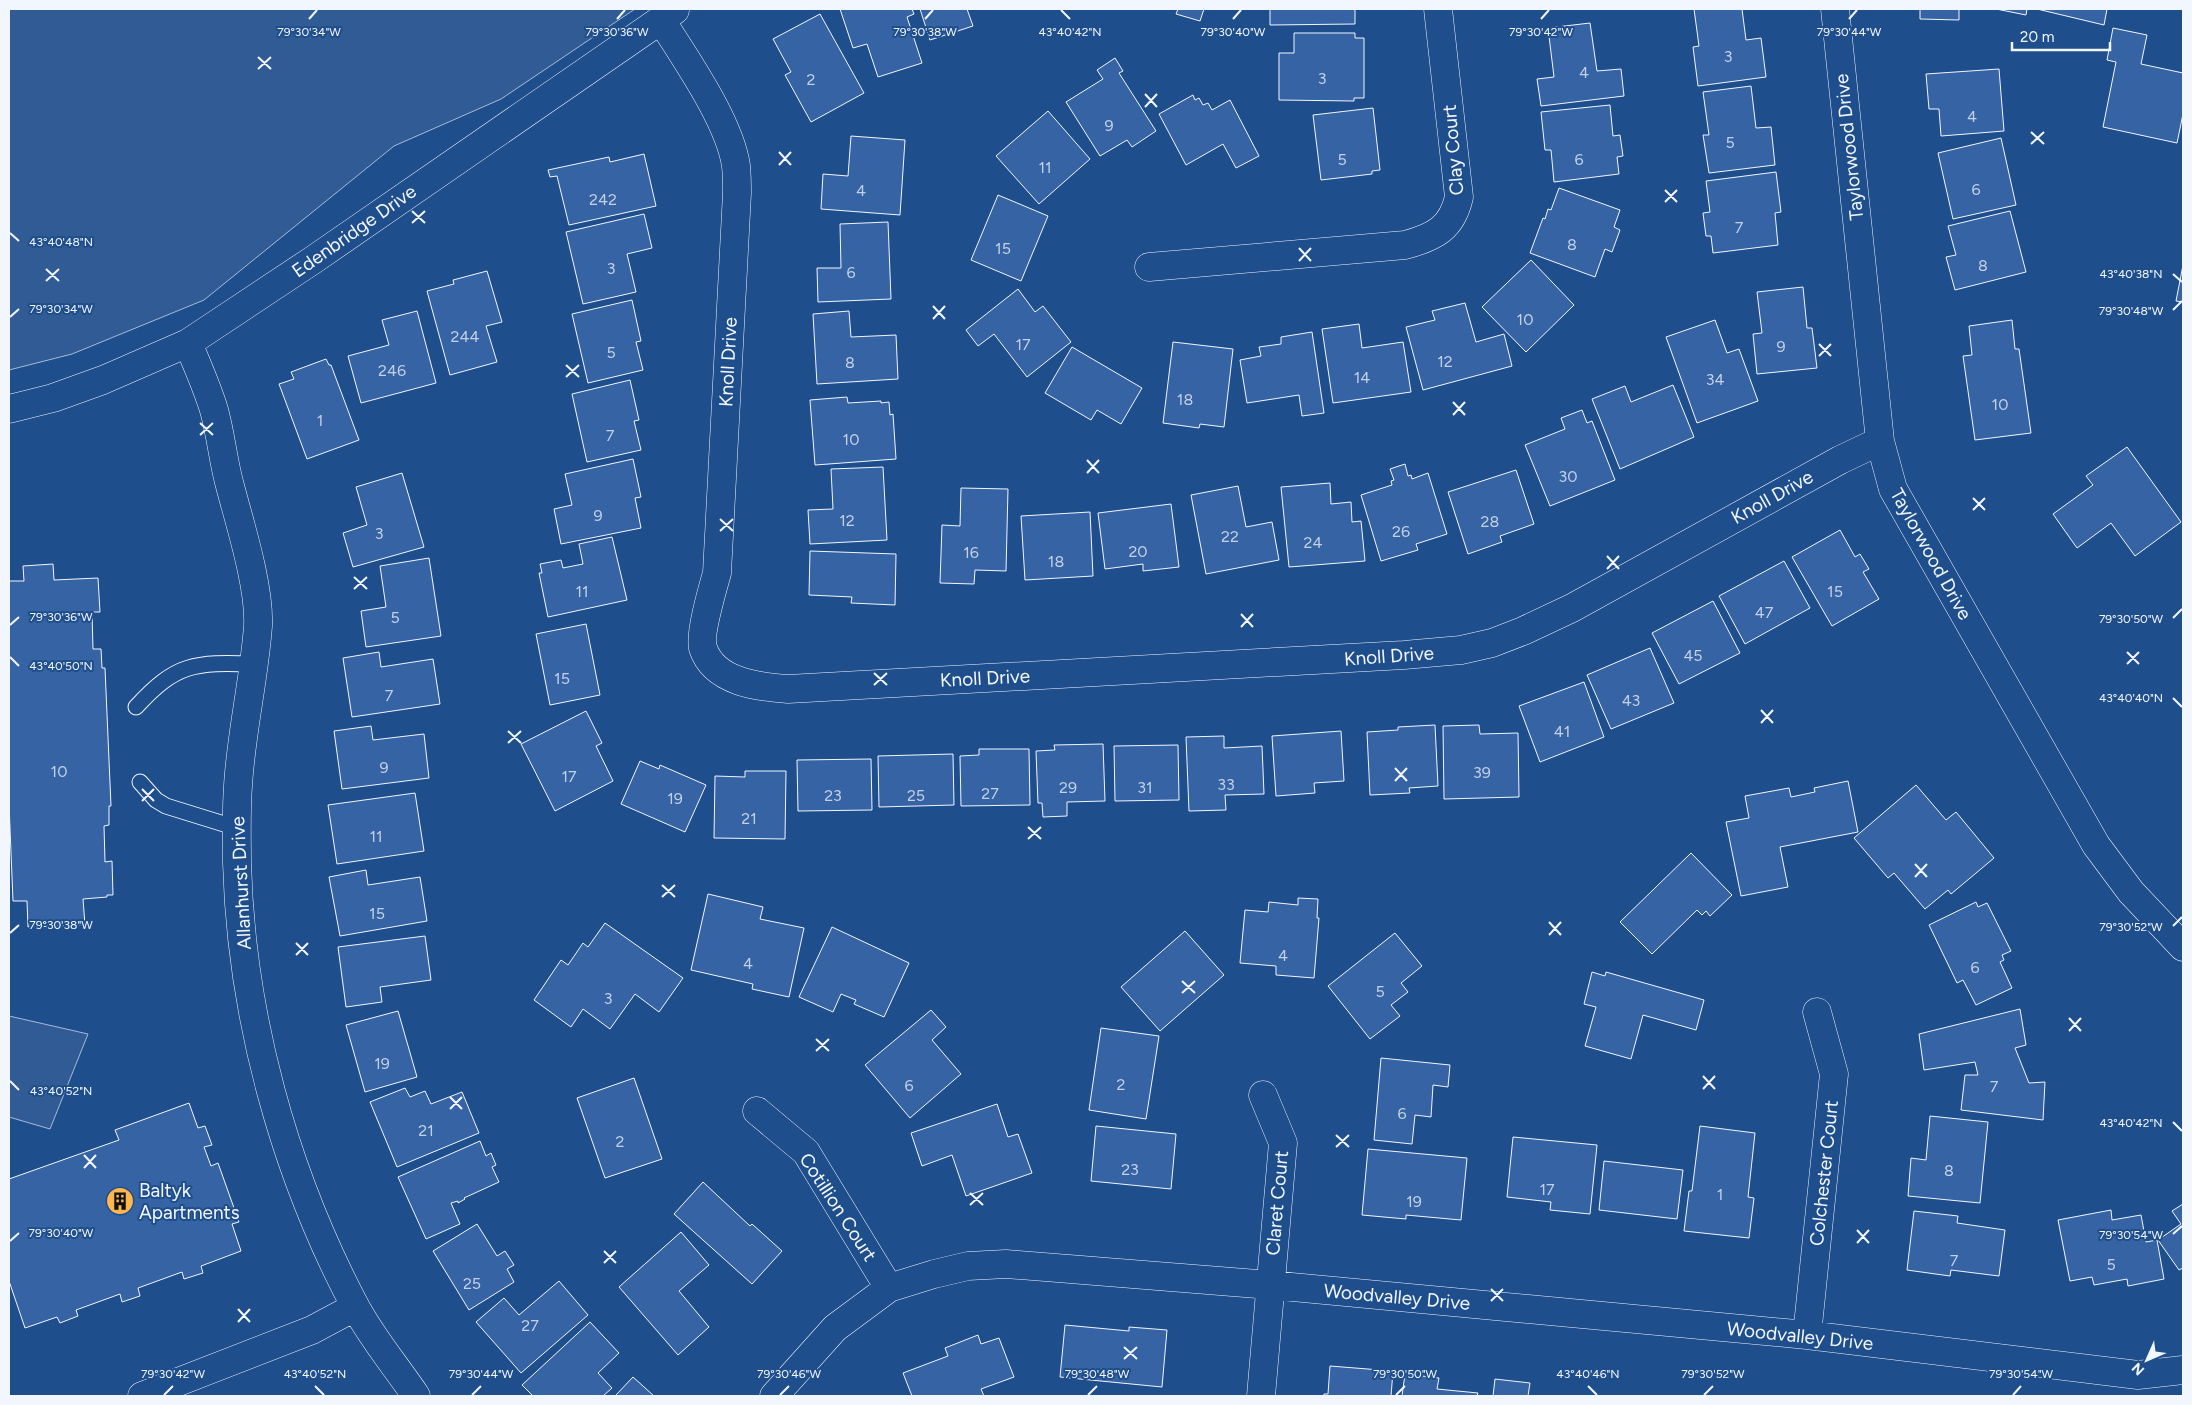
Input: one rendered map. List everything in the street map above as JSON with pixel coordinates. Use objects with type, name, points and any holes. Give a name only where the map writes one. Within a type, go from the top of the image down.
[{"type":"street","name":"Clay Court","points":[[1149,267],[1405,245],[1428,239],[1443,229],[1456,212],[1459,197],[1438,9]]},
{"type":"street","name":"Taylorwood Drive","points":[[1835,9],[1880,441],[1893,489],[2096,845],[2132,892],[2183,947]]},
{"type":"street","name":"Knoll Drive","points":[[669,14],[730,141],[736,166],[737,193],[717,573],[702,647],[712,665],[734,679],[758,687],[788,689],[1404,655],[1461,650],[1492,643],[1572,608],[1840,460],[1880,441]]},
{"type":"street","name":"Edenbridge Drive","points":[[9,409],[53,398],[103,380],[188,342],[313,260],[669,14]]},
{"type":"street","name":"Allanhurst Drive","points":[[188,342],[214,410],[227,474],[255,589],[258,624],[238,784],[237,828],[237,866],[252,1001],[272,1090],[306,1196],[356,1307],[416,1396]]},
{"type":"street","name":"Colchester Court","points":[[1807,1335],[1834,1074],[1818,1012]]},
{"type":"street","name":"Claret Court","points":[[1261,1396],[1283,1143],[1263,1095]]},
{"type":"street","name":"Cotillion Court","points":[[757,1111],[806,1152],[889,1288]]},
{"type":"street","name":"Woodvalley Drive","points":[[774,1396],[835,1328],[889,1288],[968,1266],[1006,1264],[1270,1285],[1807,1335],[2138,1375],[2183,1370]]},
{"type":"street","points":[[142,1396],[312,1330],[356,1307]]},
{"type":"lane","points":[[136,708],[153,689],[186,668],[215,662],[253,664]]},
{"type":"lane","points":[[140,782],[156,800],[166,806],[237,828]]},
{"type":"shaded area","points":[[9,9],[635,9],[501,99],[394,146],[204,300],[72,354],[9,370]]},
{"type":"shaded area","points":[[9,1016],[88,1034],[50,1129],[9,1117]]},
{"type":"building","points":[[840,9],[912,9],[914,14],[907,17],[922,63],[878,77],[867,44],[853,48]]},
{"type":"building","points":[[920,9],[967,9],[973,26],[930,40]]},
{"type":"building","points":[[1178,9],[1204,9],[1200,21],[1176,14]]},
{"type":"building","points":[[1270,9],[1355,9],[1355,24],[1270,25]]},
{"type":"building","points":[[1694,9],[1742,9],[1746,40],[1761,38],[1766,77],[1698,86],[1693,47],[1699,46]]},
{"type":"building","points":[[1920,9],[1959,9],[1959,20],[1920,19]]},
{"type":"building","points":[[1996,9],[2027,9],[2026,15]]},
{"type":"building","points":[[2037,9],[2107,9],[2104,25]]},
{"type":"building","points":[[820,14],[864,93],[811,122],[785,75],[791,72],[773,39]]},
{"type":"building","points":[[1590,23],[1597,71],[1621,69],[1624,96],[1541,106],[1537,79],[1554,77],[1548,28]]},
{"type":"building","points":[[2113,28],[2147,35],[2141,64],[2183,73],[2183,114],[2177,143],[2103,127],[2116,62],[2107,60]]},
{"type":"building","points":[[1294,33],[1355,33],[1355,38],[1364,38],[1364,98],[1354,98],[1354,101],[1279,100],[1279,53],[1294,53]]},
{"type":"building","points":[[1115,58],[1123,71],[1119,73],[1156,131],[1132,147],[1127,140],[1100,156],[1066,102],[1103,79],[1097,70]]},
{"type":"building","points":[[1999,69],[2004,131],[1941,136],[1939,109],[1929,109],[1926,74]]},
{"type":"building","points":[[1751,86],[1756,128],[1771,127],[1775,165],[1709,173],[1703,135],[1709,135],[1703,92]]},
{"type":"building","points":[[1193,95],[1195,100],[1199,98],[1203,105],[1208,103],[1212,110],[1230,100],[1259,156],[1236,168],[1223,144],[1186,165],[1159,114]]},
{"type":"building","points":[[1610,105],[1613,136],[1620,135],[1623,156],[1617,157],[1619,174],[1554,182],[1551,150],[1545,150],[1541,112]]},
{"type":"building","points":[[1373,108],[1380,170],[1372,171],[1372,174],[1321,180],[1313,115]]},
{"type":"building","points":[[1048,111],[1090,159],[1039,204],[996,156]]},
{"type":"building","points":[[851,136],[905,140],[900,215],[821,209],[823,174],[848,176]]},
{"type":"building","points":[[2001,138],[2016,205],[1953,219],[1938,153]]},
{"type":"building","points":[[644,154],[656,206],[569,225],[557,176],[550,177],[548,170],[609,157],[610,162]]},
{"type":"building","points":[[1776,172],[1781,212],[1775,213],[1778,245],[1713,253],[1711,236],[1706,236],[1703,213],[1710,212],[1706,181]]},
{"type":"building","points":[[1559,188],[1620,210],[1614,227],[1620,230],[1612,252],[1605,249],[1595,277],[1530,253],[1543,218],[1545,219],[1548,209],[1551,210]]},
{"type":"building","points":[[998,195],[1048,216],[1021,281],[971,260]]},
{"type":"building","points":[[2010,211],[2026,272],[1955,290],[1946,257],[1956,255],[1948,226]]},
{"type":"building","points":[[644,214],[652,248],[627,254],[636,292],[583,304],[566,232]]},
{"type":"building","points":[[888,222],[891,299],[818,302],[817,268],[841,268],[840,224]]},
{"type":"building","points":[[1531,260],[1574,305],[1526,352],[1482,307]]},
{"type":"building","points":[[2183,265],[2183,302],[2176,301]]},
{"type":"building","points":[[487,271],[502,322],[486,326],[497,362],[450,375],[427,291],[454,284],[453,280]]},
{"type":"building","points":[[1803,287],[1807,328],[1812,328],[1817,368],[1757,374],[1753,334],[1762,333],[1757,292]]},
{"type":"building","points":[[1018,289],[1035,312],[1043,306],[1071,342],[1027,377],[994,334],[978,346],[966,330]]},
{"type":"building","points":[[632,300],[641,341],[636,342],[643,370],[588,383],[572,314]]},
{"type":"building","points":[[1465,303],[1476,342],[1504,334],[1512,366],[1423,390],[1406,327],[1435,320],[1432,311]]},
{"type":"building","points":[[417,311],[436,383],[361,403],[348,356],[389,345],[382,320]]},
{"type":"building","points":[[849,311],[851,337],[896,335],[898,379],[817,384],[813,314]]},
{"type":"building","points":[[1715,320],[1727,353],[1739,349],[1758,401],[1697,423],[1666,337]]},
{"type":"building","points":[[2012,320],[2015,349],[2019,349],[2031,433],[1975,440],[1963,356],[1972,355],[1969,326]]},
{"type":"building","points":[[1359,324],[1362,348],[1403,342],[1411,392],[1333,403],[1322,329]]},
{"type":"building","points":[[1312,332],[1324,413],[1302,416],[1299,395],[1247,403],[1240,360],[1261,356],[1259,347],[1281,344],[1281,337]]},
{"type":"building","points":[[1173,342],[1233,349],[1224,427],[1200,424],[1199,428],[1163,423]]},
{"type":"building","points":[[1072,347],[1142,388],[1121,424],[1097,410],[1091,420],[1045,393]]},
{"type":"building","points":[[326,359],[329,365],[331,365],[359,440],[307,459],[279,384],[294,379],[291,372]]},
{"type":"building","points":[[630,380],[639,420],[634,421],[641,450],[587,462],[572,394]]},
{"type":"building","points":[[1673,385],[1694,437],[1620,469],[1592,399],[1625,386],[1631,402]]},
{"type":"building","points":[[847,397],[848,403],[889,402],[890,415],[893,414],[896,459],[815,465],[810,400]]},
{"type":"building","points":[[1582,410],[1587,423],[1592,421],[1615,480],[1550,506],[1525,445],[1565,429],[1561,418]]},
{"type":"building","points":[[2127,447],[2181,522],[2135,556],[2111,523],[2077,548],[2053,514],[2093,485],[2086,476]]},
{"type":"building","points":[[633,459],[641,497],[635,498],[641,528],[561,544],[554,509],[572,505],[565,474]]},
{"type":"building","points":[[1405,464],[1408,476],[1411,475],[1412,479],[1428,473],[1447,534],[1416,544],[1418,550],[1381,561],[1361,495],[1392,485],[1391,481],[1394,480],[1390,469]]},
{"type":"building","points":[[883,467],[887,540],[810,544],[808,510],[833,509],[831,469]]},
{"type":"building","points":[[1516,470],[1534,524],[1500,536],[1502,542],[1468,554],[1448,492]]},
{"type":"building","points":[[402,473],[424,547],[353,567],[343,533],[367,525],[356,487]]},
{"type":"building","points":[[1330,483],[1331,504],[1351,502],[1352,522],[1361,521],[1365,561],[1289,567],[1281,487]]},
{"type":"building","points":[[1238,486],[1246,527],[1272,522],[1279,560],[1206,574],[1191,495]]},
{"type":"building","points":[[961,488],[1008,489],[1006,571],[975,570],[974,584],[940,583],[942,525],[960,526]]},
{"type":"building","points":[[1171,504],[1179,567],[1143,571],[1143,564],[1105,569],[1098,513]]},
{"type":"building","points":[[1090,512],[1093,576],[1025,580],[1021,516]]},
{"type":"building","points":[[1840,530],[1855,557],[1860,554],[1869,569],[1863,572],[1879,599],[1832,626],[1792,557]]},
{"type":"building","points":[[612,537],[627,600],[548,617],[539,573],[542,573],[540,564],[561,560],[563,568],[583,564],[579,544]]},
{"type":"building","points":[[810,551],[896,554],[895,605],[851,603],[852,597],[809,595]]},
{"type":"building","points":[[429,558],[441,636],[366,647],[361,611],[386,607],[380,566]]},
{"type":"building","points":[[1784,561],[1810,608],[1745,644],[1719,596]]},
{"type":"building","points":[[53,564],[54,580],[98,578],[100,612],[92,612],[93,649],[101,649],[102,668],[105,668],[111,806],[109,806],[109,825],[104,826],[105,862],[112,861],[113,895],[83,899],[85,925],[28,927],[27,901],[13,901],[9,804],[9,581],[24,581],[23,566]]},
{"type":"building","points":[[1713,601],[1740,653],[1679,684],[1652,633]]},
{"type":"building","points":[[586,624],[600,695],[550,705],[536,634]]},
{"type":"building","points":[[1650,648],[1674,703],[1611,729],[1587,675]]},
{"type":"building","points":[[379,652],[381,667],[433,659],[440,704],[352,717],[343,658]]},
{"type":"building","points":[[1584,682],[1604,737],[1540,762],[1519,706]]},
{"type":"building","points":[[586,711],[602,743],[596,746],[613,781],[555,811],[521,744]]},
{"type":"building","points":[[1435,725],[1438,786],[1409,788],[1410,793],[1370,795],[1367,732],[1398,730],[1398,727]]},
{"type":"building","points":[[1479,725],[1480,734],[1518,733],[1519,797],[1444,799],[1443,726]]},
{"type":"building","points":[[371,726],[373,740],[424,734],[429,778],[342,789],[334,731]]},
{"type":"building","points":[[1341,731],[1344,781],[1314,783],[1315,793],[1276,796],[1272,736]]},
{"type":"building","points":[[1224,736],[1224,748],[1262,746],[1264,794],[1225,795],[1226,810],[1189,811],[1186,737]]},
{"type":"building","points":[[1103,744],[1105,801],[1067,802],[1067,816],[1043,817],[1042,803],[1038,803],[1036,751],[1055,750],[1054,745]]},
{"type":"building","points":[[1178,745],[1179,800],[1115,801],[1114,746]]},
{"type":"building","points":[[979,749],[1029,749],[1030,805],[961,806],[960,756],[979,755]]},
{"type":"building","points":[[953,754],[954,805],[879,807],[878,756]]},
{"type":"building","points":[[871,759],[872,810],[798,811],[797,760]]},
{"type":"building","points":[[640,761],[659,769],[660,765],[706,785],[685,832],[621,804]]},
{"type":"building","points":[[745,771],[786,771],[785,839],[714,838],[715,776],[745,777]]},
{"type":"building","points":[[1848,781],[1858,832],[1780,847],[1788,887],[1741,896],[1726,822],[1749,818],[1745,796],[1789,788],[1791,797],[1815,792],[1814,788]]},
{"type":"building","points":[[1916,785],[1946,820],[1956,812],[1994,858],[1951,894],[1948,890],[1925,909],[1894,873],[1888,878],[1854,838]]},
{"type":"building","points":[[415,793],[424,851],[337,864],[328,805]]},
{"type":"building","points":[[1691,853],[1732,895],[1710,916],[1706,911],[1702,915],[1697,910],[1652,954],[1620,922]]},
{"type":"building","points":[[366,870],[368,885],[420,877],[427,921],[340,936],[329,877]]},
{"type":"building","points":[[708,894],[763,907],[760,919],[804,928],[789,997],[752,989],[753,984],[691,970]]},
{"type":"building","points":[[1298,898],[1318,899],[1317,918],[1319,918],[1314,978],[1276,975],[1276,966],[1240,963],[1245,910],[1268,912],[1269,902],[1298,905]]},
{"type":"building","points":[[1976,902],[1978,907],[1987,903],[2011,951],[2002,955],[2004,960],[2000,962],[2012,988],[1976,1005],[1963,980],[1957,983],[1929,925]]},
{"type":"building","points":[[605,923],[683,978],[659,1012],[635,994],[610,1029],[583,1009],[571,1027],[534,1000],[561,960],[568,965],[583,943],[588,947]]},
{"type":"building","points":[[832,927],[909,963],[884,1017],[854,1004],[856,1000],[841,994],[833,1012],[799,997]]},
{"type":"building","points":[[1185,931],[1224,975],[1160,1031],[1121,987]]},
{"type":"building","points":[[1395,933],[1422,966],[1401,983],[1408,992],[1391,1005],[1400,1016],[1370,1039],[1328,986]]},
{"type":"building","points":[[425,936],[431,980],[380,987],[382,1002],[346,1007],[338,947]]},
{"type":"building","points":[[1592,972],[1605,976],[1606,972],[1704,1000],[1696,1030],[1643,1015],[1631,1059],[1585,1046],[1596,1007],[1584,1004]]},
{"type":"building","points":[[2020,1009],[2026,1045],[2015,1048],[2029,1083],[2045,1082],[2043,1120],[1961,1110],[1965,1075],[1978,1075],[1975,1062],[1924,1070],[1919,1034]]},
{"type":"building","points":[[931,1010],[946,1027],[932,1040],[961,1074],[910,1118],[865,1065]]},
{"type":"building","points":[[398,1011],[417,1077],[365,1092],[346,1025]]},
{"type":"building","points":[[1101,1028],[1159,1036],[1146,1119],[1089,1110]]},
{"type":"building","points":[[1381,1058],[1450,1065],[1448,1087],[1433,1085],[1431,1117],[1415,1115],[1412,1144],[1374,1140]]},
{"type":"building","points":[[634,1078],[662,1159],[605,1178],[577,1098]]},
{"type":"building","points":[[405,1088],[410,1097],[425,1091],[431,1104],[462,1092],[479,1133],[397,1167],[370,1102]]},
{"type":"building","name":"Baltyk Apartments","points":[[189,1103],[198,1128],[205,1126],[212,1145],[204,1147],[211,1166],[218,1163],[239,1222],[232,1224],[241,1251],[201,1266],[203,1273],[184,1279],[182,1272],[138,1288],[140,1296],[122,1302],[120,1294],[76,1310],[78,1316],[60,1323],[57,1317],[25,1328],[9,1281],[9,1179],[119,1140],[115,1130]]},
{"type":"building","points":[[997,1104],[1008,1137],[1018,1134],[1032,1173],[966,1196],[952,1155],[922,1166],[911,1133]]},
{"type":"building","points":[[1930,1116],[1988,1122],[1980,1203],[1908,1196],[1911,1158],[1926,1160]]},
{"type":"building","points":[[1096,1126],[1176,1134],[1171,1189],[1091,1181]]},
{"type":"building","points":[[1700,1126],[1755,1133],[1748,1197],[1754,1198],[1749,1238],[1684,1231],[1689,1191],[1692,1191]]},
{"type":"building","points":[[1513,1137],[1597,1145],[1590,1214],[1550,1210],[1551,1202],[1507,1197]]},
{"type":"building","points":[[480,1141],[486,1156],[491,1153],[496,1165],[492,1167],[499,1182],[464,1198],[458,1203],[458,1201],[451,1203],[460,1224],[426,1239],[398,1177]]},
{"type":"building","points":[[1368,1149],[1467,1158],[1461,1220],[1406,1215],[1406,1219],[1362,1215]]},
{"type":"building","points":[[1604,1161],[1683,1170],[1677,1219],[1599,1210]]},
{"type":"building","points":[[703,1182],[750,1226],[752,1224],[782,1251],[752,1284],[674,1214]]},
{"type":"building","points":[[2183,1204],[2183,1268],[2179,1270],[2158,1240],[2181,1224],[2172,1211]]},
{"type":"building","points":[[2111,1210],[2112,1220],[2141,1215],[2146,1242],[2157,1240],[2164,1279],[2128,1286],[2127,1279],[2094,1285],[2092,1277],[2070,1281],[2058,1220]]},
{"type":"building","points":[[1914,1211],[1958,1216],[1957,1223],[2005,1230],[1999,1276],[1951,1270],[1950,1276],[1907,1270]]},
{"type":"building","points":[[477,1224],[497,1256],[505,1251],[514,1265],[507,1269],[514,1282],[469,1310],[433,1251]]},
{"type":"building","points":[[681,1232],[709,1265],[679,1291],[709,1327],[678,1355],[619,1287]]},
{"type":"building","points":[[559,1281],[588,1315],[521,1373],[476,1322],[504,1298],[519,1315]]},
{"type":"building","points":[[590,1322],[619,1353],[598,1373],[612,1388],[603,1396],[533,1396],[522,1385]]},
{"type":"building","points":[[1065,1325],[1129,1331],[1129,1327],[1167,1330],[1162,1387],[1060,1377]]},
{"type":"building","points":[[978,1335],[981,1344],[999,1338],[1014,1377],[981,1389],[984,1396],[912,1396],[903,1373],[948,1356],[945,1348]]},
{"type":"building","points":[[1330,1366],[1393,1371],[1391,1396],[1324,1396],[1324,1394],[1328,1394]]},
{"type":"building","points":[[1405,1374],[1439,1378],[1437,1389],[1478,1393],[1477,1396],[1402,1396]]},
{"type":"building","points":[[633,1377],[654,1396],[615,1396]]},
{"type":"building","points":[[1495,1379],[1530,1383],[1528,1396],[1493,1396]]},
{"type":"place","name":"Baltyk Apartments","points":[[120,1201]]}]
